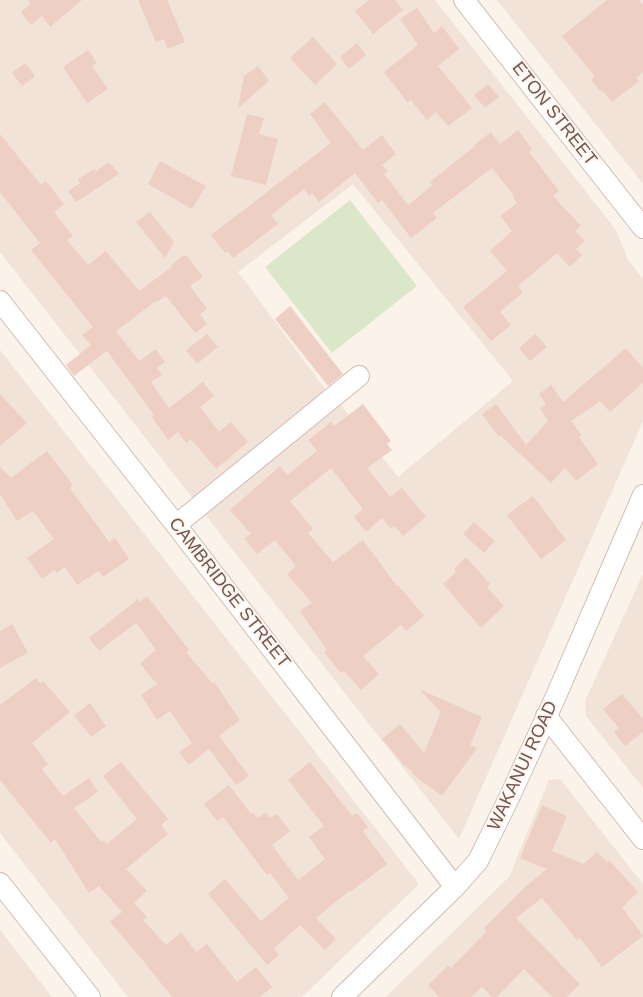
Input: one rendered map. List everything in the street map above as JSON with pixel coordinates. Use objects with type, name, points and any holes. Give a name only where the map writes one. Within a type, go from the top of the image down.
[{"type":"street","name":"ETON STREET","points":[[464,0],[643,228]]},
{"type":"street","name":"CAMBRIDGE STREET","points":[[0,301],[176,525],[455,887]]},
{"type":"street","points":[[176,525],[359,376]]},
{"type":"street","name":"WAKANUI ROAD","points":[[342,997],[455,887],[478,861],[510,798],[643,495]]},
{"type":"street","points":[[546,716],[643,839]]},
{"type":"street","points":[[0,883],[90,997]]},
{"type":"shaded area","points":[[0,0],[435,0],[616,230],[628,260],[643,279],[643,421],[459,839],[207,517],[205,509],[337,400],[398,477],[513,381],[353,184],[238,272],[329,394],[194,500],[0,252]]},
{"type":"shaded area","points":[[497,0],[643,0],[643,184]]},
{"type":"shaded area","points":[[0,350],[419,884],[302,997],[128,997],[0,833]]},
{"type":"shaded area","points":[[643,574],[643,788],[586,716],[585,701]]},
{"type":"shaded area","points":[[560,779],[643,884],[643,997],[386,997],[509,877],[549,780]]},
{"type":"shaded area","points":[[0,930],[52,997],[0,997]]},
{"type":"green space","points":[[350,200],[417,286],[332,353],[265,267]]},
{"type":"building","points":[[28,0],[82,0],[50,27],[42,16],[31,25],[21,12],[31,4]]},
{"type":"building","points":[[138,0],[167,0],[185,42],[168,49],[164,39],[156,42]]},
{"type":"building","points":[[369,0],[395,0],[403,10],[373,34],[355,11]]},
{"type":"building","points":[[607,0],[639,0],[643,5],[643,72],[636,78],[639,81],[612,102],[591,80],[595,77],[562,36]]},
{"type":"building","points":[[417,8],[434,33],[442,26],[459,49],[438,66],[472,108],[448,126],[436,112],[427,120],[411,100],[408,103],[384,72],[418,45],[400,19]]},
{"type":"building","points":[[313,37],[337,64],[315,85],[290,58]]},
{"type":"building","points":[[357,43],[366,55],[349,69],[340,57]]},
{"type":"building","points":[[88,50],[97,63],[92,66],[108,89],[87,103],[63,67]]},
{"type":"building","points":[[25,63],[35,76],[22,86],[12,73]]},
{"type":"building","points":[[258,66],[269,81],[238,108],[244,76]]},
{"type":"building","points":[[488,84],[499,97],[485,108],[474,95]]},
{"type":"building","points":[[325,102],[363,150],[382,135],[396,154],[382,165],[388,172],[384,174],[408,205],[433,185],[430,182],[491,132],[500,144],[518,130],[532,149],[529,152],[559,191],[553,196],[581,226],[575,231],[585,241],[576,249],[582,255],[570,267],[557,253],[518,286],[523,292],[500,312],[511,325],[491,341],[463,307],[507,271],[490,251],[512,231],[500,216],[517,203],[514,196],[492,168],[433,213],[437,218],[411,238],[382,200],[378,203],[355,173],[319,202],[312,193],[309,196],[304,189],[271,215],[278,224],[233,258],[228,251],[225,253],[211,235],[331,143],[310,114]]},
{"type":"building","points":[[247,114],[264,118],[259,134],[278,139],[266,185],[231,176]]},
{"type":"building","points":[[0,134],[41,185],[46,181],[64,204],[54,212],[73,236],[67,240],[88,265],[106,251],[139,291],[172,267],[171,265],[184,255],[187,256],[203,277],[190,286],[207,309],[200,314],[207,324],[195,333],[166,296],[156,301],[116,331],[139,361],[156,349],[165,362],[157,368],[162,375],[151,382],[169,408],[203,382],[214,396],[200,407],[219,432],[231,422],[248,442],[216,469],[191,439],[186,443],[178,432],[168,440],[152,417],[154,415],[107,351],[74,376],[66,365],[91,345],[82,335],[93,327],[31,250],[40,243],[0,192]]},
{"type":"building","points":[[160,161],[206,186],[192,209],[148,184]]},
{"type":"building","points":[[109,162],[119,174],[76,202],[68,191],[80,183],[78,179],[94,169],[96,171]]},
{"type":"building","points":[[150,212],[174,242],[165,258],[136,222]]},
{"type":"building","points":[[290,306],[343,374],[328,386],[275,319]]},
{"type":"building","points":[[207,334],[218,347],[197,364],[186,350]]},
{"type":"building","points":[[535,334],[547,347],[530,361],[519,348]]},
{"type":"building","points":[[626,348],[643,368],[643,383],[610,412],[600,401],[571,421],[582,436],[579,437],[598,464],[576,481],[565,468],[551,483],[501,436],[499,437],[482,414],[496,404],[526,445],[548,421],[540,408],[546,404],[539,394],[551,385],[563,402]]},
{"type":"building","points":[[0,394],[27,423],[0,446]]},
{"type":"building","points":[[363,404],[391,441],[387,444],[392,450],[367,468],[390,497],[402,488],[426,517],[403,536],[394,526],[391,529],[382,518],[366,532],[354,517],[363,509],[331,468],[290,501],[313,529],[308,533],[333,562],[363,540],[397,586],[424,616],[406,631],[401,625],[363,656],[379,674],[361,690],[344,671],[341,673],[324,652],[327,650],[300,611],[312,603],[287,574],[296,566],[275,540],[257,554],[244,538],[251,534],[230,510],[280,466],[287,475],[317,451],[308,440],[331,422],[334,426]]},
{"type":"building","points":[[47,451],[73,485],[70,488],[109,542],[115,538],[129,559],[103,577],[99,571],[77,585],[65,567],[57,573],[54,570],[42,579],[27,558],[54,539],[33,511],[17,521],[0,494],[0,467],[11,478]]},
{"type":"building","points":[[533,496],[566,540],[541,559],[507,515]]},
{"type":"building","points":[[474,522],[495,541],[484,553],[463,534]]},
{"type":"building","points":[[466,557],[490,584],[487,587],[504,606],[481,628],[443,584],[456,572],[454,569]]},
{"type":"building","points":[[147,596],[189,650],[186,652],[213,684],[214,682],[240,720],[219,736],[249,776],[236,785],[209,749],[189,765],[179,752],[192,743],[170,711],[157,720],[141,695],[157,684],[140,664],[156,650],[136,623],[99,651],[89,638],[138,599],[139,602]]},
{"type":"building","points":[[12,624],[28,653],[0,668],[0,631]]},
{"type":"building","points":[[36,678],[40,683],[43,681],[70,712],[32,743],[48,764],[42,769],[63,796],[89,778],[98,792],[74,808],[101,842],[104,840],[107,844],[137,819],[103,776],[121,762],[168,819],[161,825],[168,834],[126,869],[147,891],[134,903],[147,917],[143,920],[166,945],[181,932],[196,952],[207,944],[237,982],[256,967],[272,987],[260,997],[172,997],[110,922],[122,912],[99,886],[89,893],[55,839],[51,843],[0,780],[0,705]]},
{"type":"building","points":[[419,689],[482,717],[470,745],[477,748],[442,796],[412,774],[413,772],[404,765],[382,739],[400,724],[424,753],[441,712]]},
{"type":"building","points":[[622,694],[643,719],[643,732],[625,746],[614,732],[619,728],[603,709]]},
{"type":"building","points":[[90,703],[106,726],[91,737],[74,715]]},
{"type":"building","points":[[310,762],[352,816],[357,813],[368,827],[363,831],[387,864],[349,891],[316,918],[336,939],[325,950],[300,925],[274,948],[279,955],[267,965],[208,894],[225,879],[261,921],[289,898],[270,873],[267,875],[223,817],[217,821],[204,804],[229,785],[251,814],[253,813],[258,818],[266,812],[270,818],[277,814],[290,831],[272,845],[298,880],[325,859],[309,837],[324,826],[288,780]]},
{"type":"building","points":[[542,805],[567,816],[552,851],[584,864],[597,852],[607,862],[609,860],[638,892],[622,907],[643,936],[602,967],[580,938],[577,940],[542,898],[516,918],[580,984],[567,997],[552,997],[524,969],[497,997],[492,997],[482,987],[471,997],[439,997],[428,985],[448,966],[451,968],[487,931],[484,928],[525,887],[547,869],[520,858]]}]
